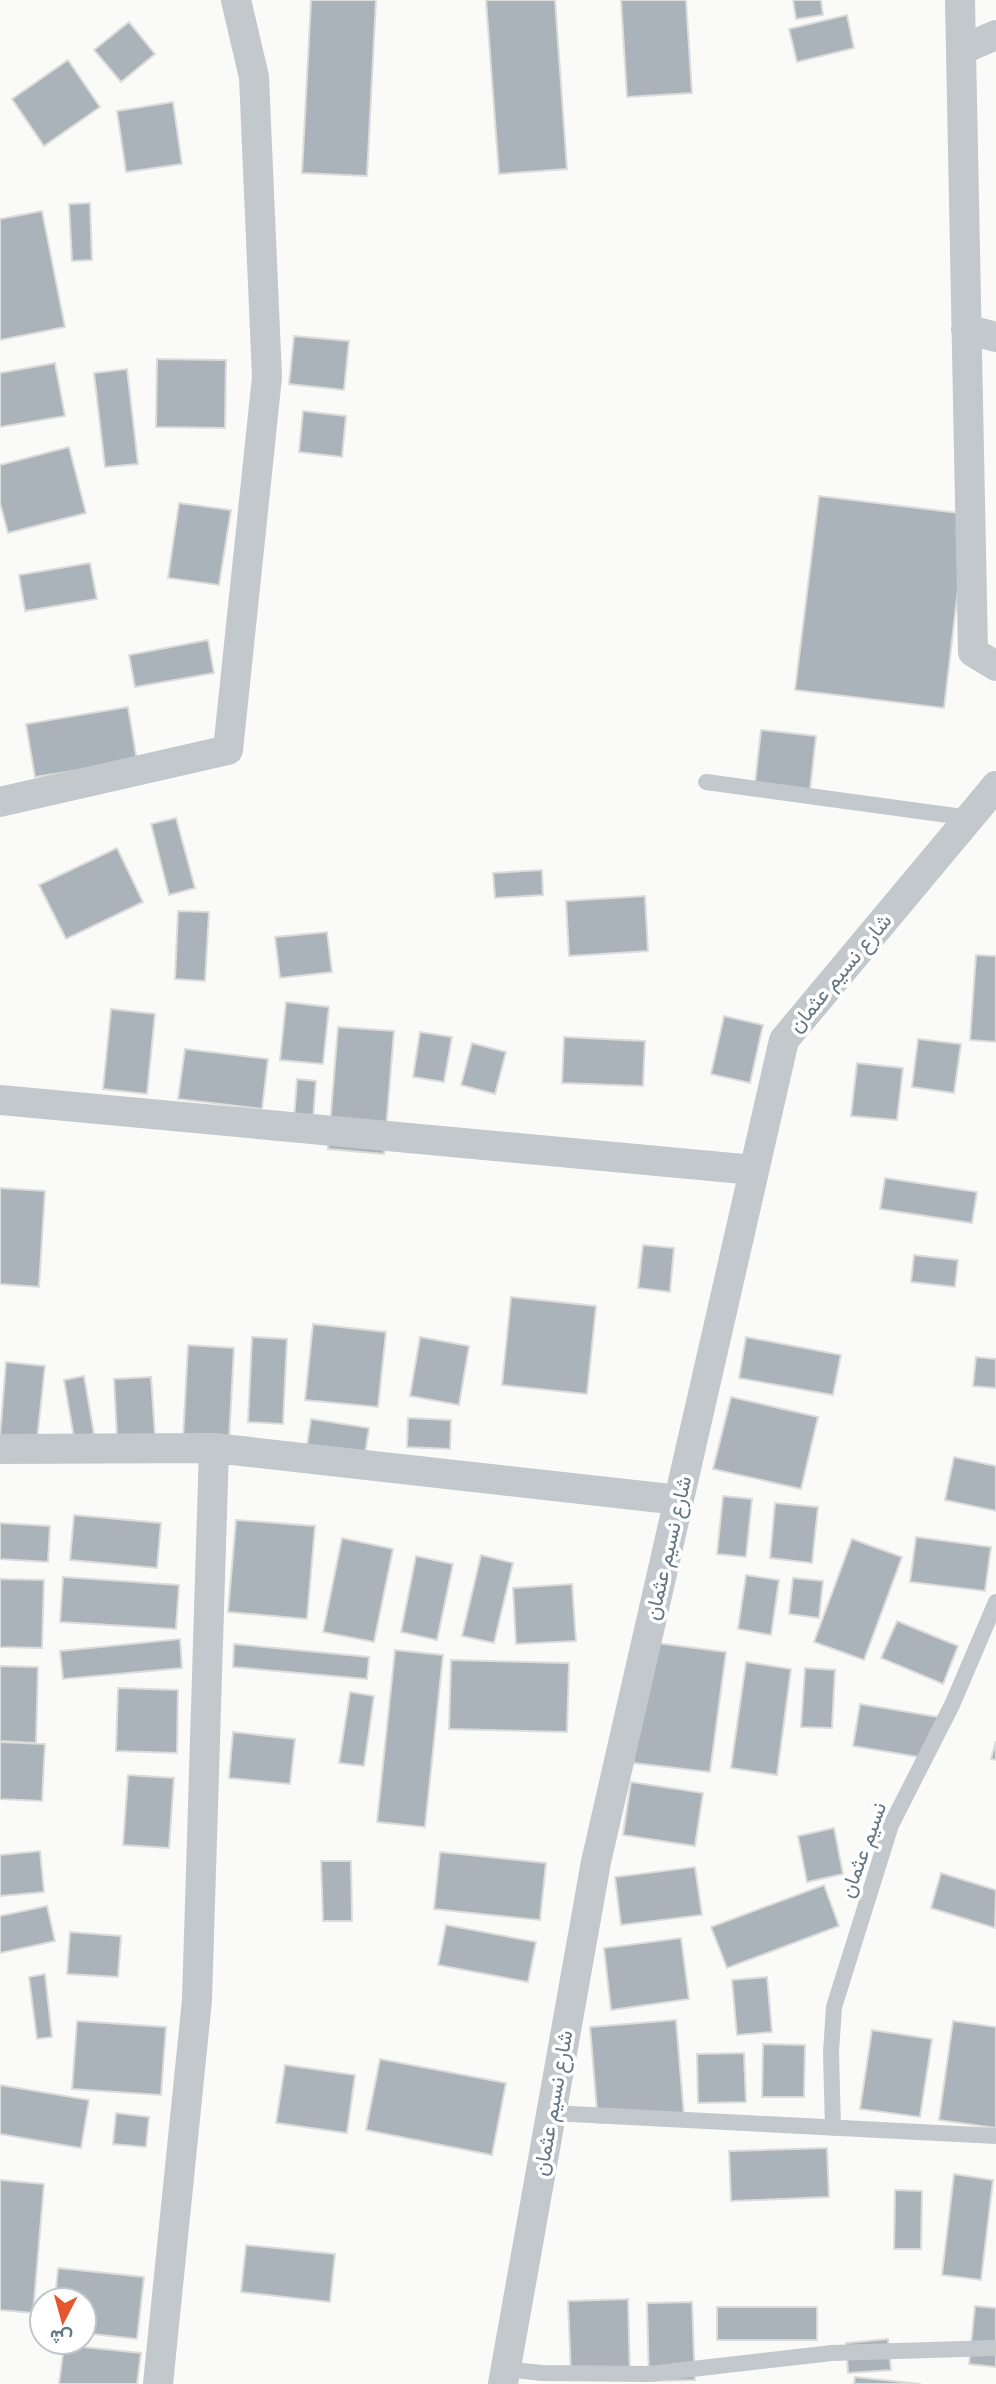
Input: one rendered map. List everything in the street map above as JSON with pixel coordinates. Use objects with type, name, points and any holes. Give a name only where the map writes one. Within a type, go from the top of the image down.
[{"type":"street","points":[[0,802],[228,750],[267,377],[254,77],[236,0]]},
{"type":"street","points":[[960,0],[973,652],[996,666]]},
{"type":"street","points":[[961,50],[996,35]]},
{"type":"street","points":[[966,330],[996,337]]},
{"type":"street","name":"شارع نسيم عثمان","points":[[504,2377],[596,1862],[784,1040],[996,786]]},
{"type":"street","points":[[0,1100],[754,1170]]},
{"type":"street","points":[[0,1449],[214,1448],[679,1500]]},
{"type":"street","points":[[158,2384],[197,2000],[214,1448]]},
{"type":"lane","points":[[706,782],[970,818]]},
{"type":"lane","name":"نسيم عثمان","points":[[833,2128],[831,2052],[838,1993],[891,1825],[952,1704],[996,1602]]},
{"type":"lane","points":[[552,2113],[996,2136]]},
{"type":"lane","points":[[504,2377],[649,2374],[832,2353],[996,2348]]},
{"type":"building","points":[[311,0],[376,0],[367,176],[302,173]]},
{"type":"building","points":[[486,0],[555,0],[567,169],[499,174]]},
{"type":"building","points":[[621,0],[686,0],[692,93],[627,97]]},
{"type":"building","points":[[793,0],[821,0],[823,15],[796,19]]},
{"type":"building","points":[[847,15],[854,48],[797,62],[789,29]]},
{"type":"building","points":[[129,22],[155,54],[121,82],[94,50]]},
{"type":"building","points":[[68,60],[100,107],[44,146],[12,99]]},
{"type":"building","points":[[173,102],[182,164],[126,172],[117,111]]},
{"type":"building","points":[[90,203],[92,260],[72,261],[69,204]]},
{"type":"building","points":[[42,211],[65,327],[0,340],[0,219]]},
{"type":"building","points":[[294,336],[349,341],[344,390],[289,384]]},
{"type":"building","points":[[157,359],[226,360],[225,428],[156,427]]},
{"type":"building","points":[[55,363],[65,416],[0,427],[0,373]]},
{"type":"building","points":[[127,369],[138,464],[105,467],[94,373]]},
{"type":"building","points":[[303,411],[346,416],[342,457],[299,452]]},
{"type":"building","points":[[69,447],[86,513],[8,533],[0,503],[0,465]]},
{"type":"building","points":[[819,496],[967,514],[944,708],[795,690]]},
{"type":"building","points":[[179,503],[231,510],[219,585],[168,578]]},
{"type":"building","points":[[90,563],[97,599],[25,611],[19,575]]},
{"type":"building","points":[[208,640],[214,673],[135,687],[129,655]]},
{"type":"building","points":[[128,707],[137,761],[35,777],[26,724]]},
{"type":"building","points":[[761,730],[816,736],[810,790],[755,784]]},
{"type":"building","points":[[176,818],[195,888],[169,895],[151,824]]},
{"type":"building","points":[[117,848],[143,902],[66,939],[39,885]]},
{"type":"building","points":[[542,870],[543,895],[495,898],[493,873]]},
{"type":"building","points":[[645,896],[648,951],[569,956],[566,901]]},
{"type":"building","points":[[178,911],[209,912],[205,981],[175,979]]},
{"type":"building","points":[[327,932],[332,972],[280,978],[275,937]]},
{"type":"building","points":[[976,955],[996,956],[996,1042],[970,1040]]},
{"type":"building","points":[[286,1002],[329,1007],[323,1064],[280,1060]]},
{"type":"building","points":[[111,1009],[155,1014],[147,1094],[103,1089]]},
{"type":"building","points":[[724,1016],[763,1025],[750,1083],[711,1074]]},
{"type":"building","points":[[338,1027],[394,1031],[384,1154],[328,1149]]},
{"type":"building","points":[[420,1032],[452,1037],[444,1082],[413,1077]]},
{"type":"building","points":[[564,1037],[645,1041],[643,1086],[562,1083]]},
{"type":"building","points":[[918,1039],[961,1044],[954,1093],[912,1087]]},
{"type":"building","points":[[472,1043],[506,1052],[495,1094],[461,1085]]},
{"type":"building","points":[[185,1049],[268,1059],[262,1109],[178,1099]]},
{"type":"building","points":[[857,1063],[903,1068],[897,1120],[851,1116]]},
{"type":"building","points":[[297,1079],[316,1081],[312,1134],[293,1133]]},
{"type":"building","points":[[885,1178],[977,1192],[972,1223],[880,1209]]},
{"type":"building","points":[[0,1188],[45,1191],[39,1287],[0,1284]]},
{"type":"building","points":[[643,1245],[674,1248],[670,1292],[638,1288]]},
{"type":"building","points":[[914,1255],[958,1260],[955,1287],[911,1282]]},
{"type":"building","points":[[511,1297],[596,1306],[587,1394],[502,1385]]},
{"type":"building","points":[[313,1324],[386,1332],[378,1407],[305,1400]]},
{"type":"building","points":[[252,1337],[287,1339],[283,1424],[248,1422]]},
{"type":"building","points":[[420,1337],[469,1346],[459,1405],[410,1396]]},
{"type":"building","points":[[746,1337],[841,1355],[833,1395],[739,1378]]},
{"type":"building","points":[[188,1345],[234,1348],[228,1460],[182,1458]]},
{"type":"building","points":[[976,1357],[996,1359],[996,1388],[973,1386]]},
{"type":"building","points":[[6,1362],[45,1366],[37,1440],[0,1436]]},
{"type":"building","points":[[84,1376],[94,1434],[74,1438],[64,1380]]},
{"type":"building","points":[[151,1377],[155,1435],[117,1437],[114,1379]]},
{"type":"building","points":[[731,1397],[818,1417],[801,1489],[713,1469]]},
{"type":"building","points":[[408,1418],[451,1420],[450,1449],[407,1447]]},
{"type":"building","points":[[311,1419],[369,1428],[363,1467],[305,1458]]},
{"type":"building","points":[[954,1457],[996,1466],[996,1511],[945,1500]]},
{"type":"building","points":[[723,1496],[752,1499],[746,1557],[717,1554]]},
{"type":"building","points":[[775,1503],[818,1507],[812,1563],[770,1558]]},
{"type":"building","points":[[74,1515],[161,1523],[157,1568],[70,1560]]},
{"type":"building","points":[[236,1520],[315,1526],[307,1619],[228,1612]]},
{"type":"building","points":[[0,1523],[50,1526],[48,1562],[0,1559]]},
{"type":"building","points":[[916,1537],[991,1547],[985,1591],[910,1582]]},
{"type":"building","points":[[342,1538],[393,1549],[374,1642],[323,1632]]},
{"type":"building","points":[[852,1539],[902,1557],[864,1660],[814,1642]]},
{"type":"building","points":[[481,1555],[513,1563],[494,1643],[462,1636]]},
{"type":"building","points":[[416,1556],[453,1564],[437,1640],[401,1632]]},
{"type":"building","points":[[746,1575],[779,1580],[771,1635],[738,1629]]},
{"type":"building","points":[[63,1577],[179,1585],[176,1629],[60,1622]]},
{"type":"building","points":[[793,1578],[823,1581],[819,1618],[789,1614]]},
{"type":"building","points":[[0,1579],[44,1580],[42,1648],[0,1647]]},
{"type":"building","points":[[572,1584],[576,1641],[516,1644],[513,1588]]},
{"type":"building","points":[[897,1621],[958,1646],[943,1684],[881,1658]]},
{"type":"building","points":[[180,1639],[182,1668],[63,1679],[60,1651]]},
{"type":"building","points":[[649,1642],[726,1652],[710,1772],[633,1763]]},
{"type":"building","points":[[234,1644],[369,1657],[367,1679],[233,1667]]},
{"type":"building","points":[[395,1650],[443,1655],[425,1827],[377,1822]]},
{"type":"building","points":[[451,1660],[569,1663],[567,1732],[449,1729]]},
{"type":"building","points":[[746,1662],[791,1669],[777,1775],[731,1768]]},
{"type":"building","points":[[0,1666],[38,1667],[36,1743],[0,1741]]},
{"type":"building","points":[[805,1668],[835,1670],[832,1728],[801,1727]]},
{"type":"building","points":[[118,1688],[178,1690],[177,1753],[116,1751]]},
{"type":"building","points":[[350,1692],[374,1696],[364,1766],[339,1763]]},
{"type":"building","points":[[860,1704],[938,1717],[931,1759],[853,1746]]},
{"type":"building","points":[[233,1732],[295,1739],[290,1784],[229,1778]]},
{"type":"building","points":[[996,1741],[996,1760],[991,1759]]},
{"type":"building","points":[[0,1742],[45,1744],[42,1801],[0,1799]]},
{"type":"building","points":[[128,1775],[174,1778],[169,1848],[123,1845]]},
{"type":"building","points":[[631,1782],[703,1793],[695,1846],[623,1835]]},
{"type":"building","points":[[834,1828],[843,1874],[807,1882],[798,1836]]},
{"type":"building","points":[[40,1851],[44,1892],[0,1896],[0,1855]]},
{"type":"building","points":[[440,1852],[546,1863],[540,1920],[434,1909]]},
{"type":"building","points":[[321,1861],[351,1861],[352,1921],[323,1921]]},
{"type":"building","points":[[695,1867],[702,1915],[621,1925],[615,1877]]},
{"type":"building","points":[[941,1873],[996,1890],[995,1928],[931,1908]]},
{"type":"building","points":[[824,1885],[839,1926],[727,1968],[711,1927]]},
{"type":"building","points":[[47,1906],[55,1941],[0,1953],[0,1916]]},
{"type":"building","points":[[446,1925],[536,1942],[528,1982],[438,1965]]},
{"type":"building","points":[[70,1932],[121,1936],[118,1977],[67,1974]]},
{"type":"building","points":[[681,1938],[689,1999],[611,2010],[604,1948]]},
{"type":"building","points":[[45,1974],[52,2037],[37,2039],[29,1977]]},
{"type":"building","points":[[767,1977],[772,2032],[737,2035],[732,1980]]},
{"type":"building","points":[[676,2020],[684,2116],[598,2123],[590,2027]]},
{"type":"building","points":[[77,2021],[166,2027],[161,2095],[72,2089]]},
{"type":"building","points":[[953,2021],[996,2027],[996,2128],[939,2120]]},
{"type":"building","points":[[872,2030],[932,2039],[920,2117],[860,2109]]},
{"type":"building","points":[[763,2044],[805,2045],[804,2097],[762,2097]]},
{"type":"building","points":[[744,2053],[746,2102],[698,2103],[697,2054]]},
{"type":"building","points":[[380,2059],[506,2083],[492,2155],[366,2130]]},
{"type":"building","points":[[285,2065],[355,2075],[347,2133],[276,2123]]},
{"type":"building","points":[[0,2085],[89,2100],[81,2148],[0,2134]]},
{"type":"building","points":[[116,2113],[149,2117],[146,2147],[113,2144]]},
{"type":"building","points":[[827,2148],[829,2197],[731,2201],[729,2151]]},
{"type":"building","points":[[954,2174],[993,2180],[981,2280],[942,2275]]},
{"type":"building","points":[[0,2180],[44,2184],[35,2286],[28,2286],[28,2313],[0,2310]]},
{"type":"building","points":[[895,2190],[922,2191],[921,2249],[894,2249]]},
{"type":"building","points":[[246,2245],[335,2254],[330,2302],[241,2292]]},
{"type":"building","points":[[58,2268],[144,2277],[137,2339],[98,2335],[98,2286],[56,2286]]},
{"type":"building","points":[[628,2299],[630,2375],[571,2377],[568,2301]]},
{"type":"building","points":[[692,2302],[695,2380],[649,2381],[647,2303]]},
{"type":"building","points":[[975,2306],[996,2308],[996,2367],[969,2364]]},
{"type":"building","points":[[717,2307],[817,2307],[817,2340],[717,2340]]},
{"type":"building","points":[[888,2339],[891,2370],[848,2373],[846,2343]]},
{"type":"building","points":[[98,2349],[141,2353],[137,2384],[59,2384],[63,2356],[98,2356]]},
{"type":"building","points":[[855,2377],[921,2384],[854,2384]]}]
